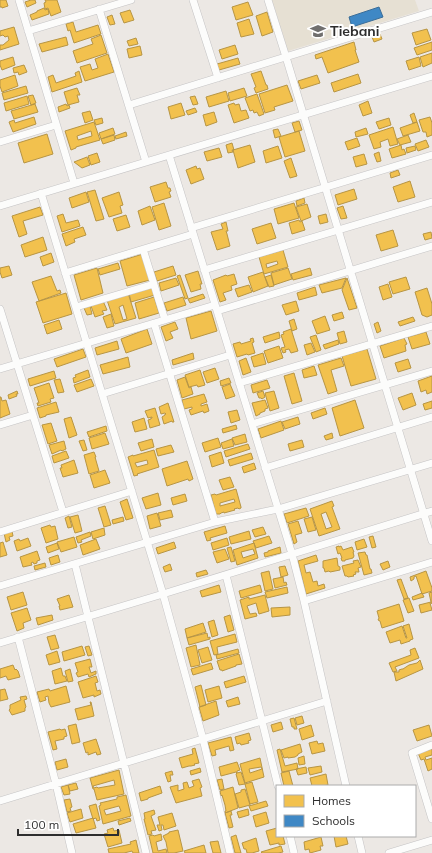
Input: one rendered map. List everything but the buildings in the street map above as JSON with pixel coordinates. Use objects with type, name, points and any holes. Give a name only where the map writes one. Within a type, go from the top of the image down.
[{"type":"street","points":[[19,0],[74,183]]},
{"type":"street","points":[[28,31],[130,0]]},
{"type":"street","points":[[193,0],[218,78]]},
{"type":"street","points":[[268,0],[304,114],[432,541]]},
{"type":"street","points":[[99,9],[146,162]]},
{"type":"street","points":[[129,105],[432,12]]},
{"type":"street","points":[[0,206],[432,76]]},
{"type":"street","points":[[0,142],[56,125]]},
{"type":"street","points":[[169,155],[292,554],[346,785]]},
{"type":"street","points":[[65,273],[144,249],[192,231],[326,187],[432,155]]},
{"type":"street","points":[[41,193],[163,594],[204,739],[230,853]]},
{"type":"street","points":[[204,270],[432,202]]},
{"type":"street","points":[[0,369],[154,323],[216,308],[351,271],[432,246]]},
{"type":"street","points":[[144,249],[165,320]]},
{"type":"street","points":[[76,308],[154,284]]},
{"type":"street","points":[[0,309],[63,512]]},
{"type":"street","points":[[154,323],[215,522]]},
{"type":"street","points":[[239,383],[432,326]]},
{"type":"street","points":[[102,394],[230,355]]},
{"type":"street","points":[[252,424],[432,371]]},
{"type":"street","points":[[0,425],[33,415]]},
{"type":"street","points":[[265,468],[432,417]]},
{"type":"street","points":[[0,586],[215,522],[278,509],[432,463]]},
{"type":"street","points":[[0,532],[132,491]]},
{"type":"street","points":[[0,643],[432,511]]},
{"type":"street","points":[[304,601],[432,562]]},
{"type":"street","points":[[75,564],[146,853]]},
{"type":"street","points":[[226,575],[278,785]]},
{"type":"street","points":[[18,637],[56,784],[72,853]]},
{"type":"street","points":[[0,801],[327,701]]},
{"type":"street","points":[[432,746],[412,753],[432,819]]},
{"type":"street","points":[[290,837],[294,853]]},
{"type":"street","points":[[358,837],[362,853]]},
{"type":"street","points":[[390,853],[432,840]]},
{"type":"shaded area","name":"Tiebani","points":[[272,0],[415,0],[419,11],[288,51]]},
{"type":"place","name":"Tiebani","points":[[318,31]]}]
